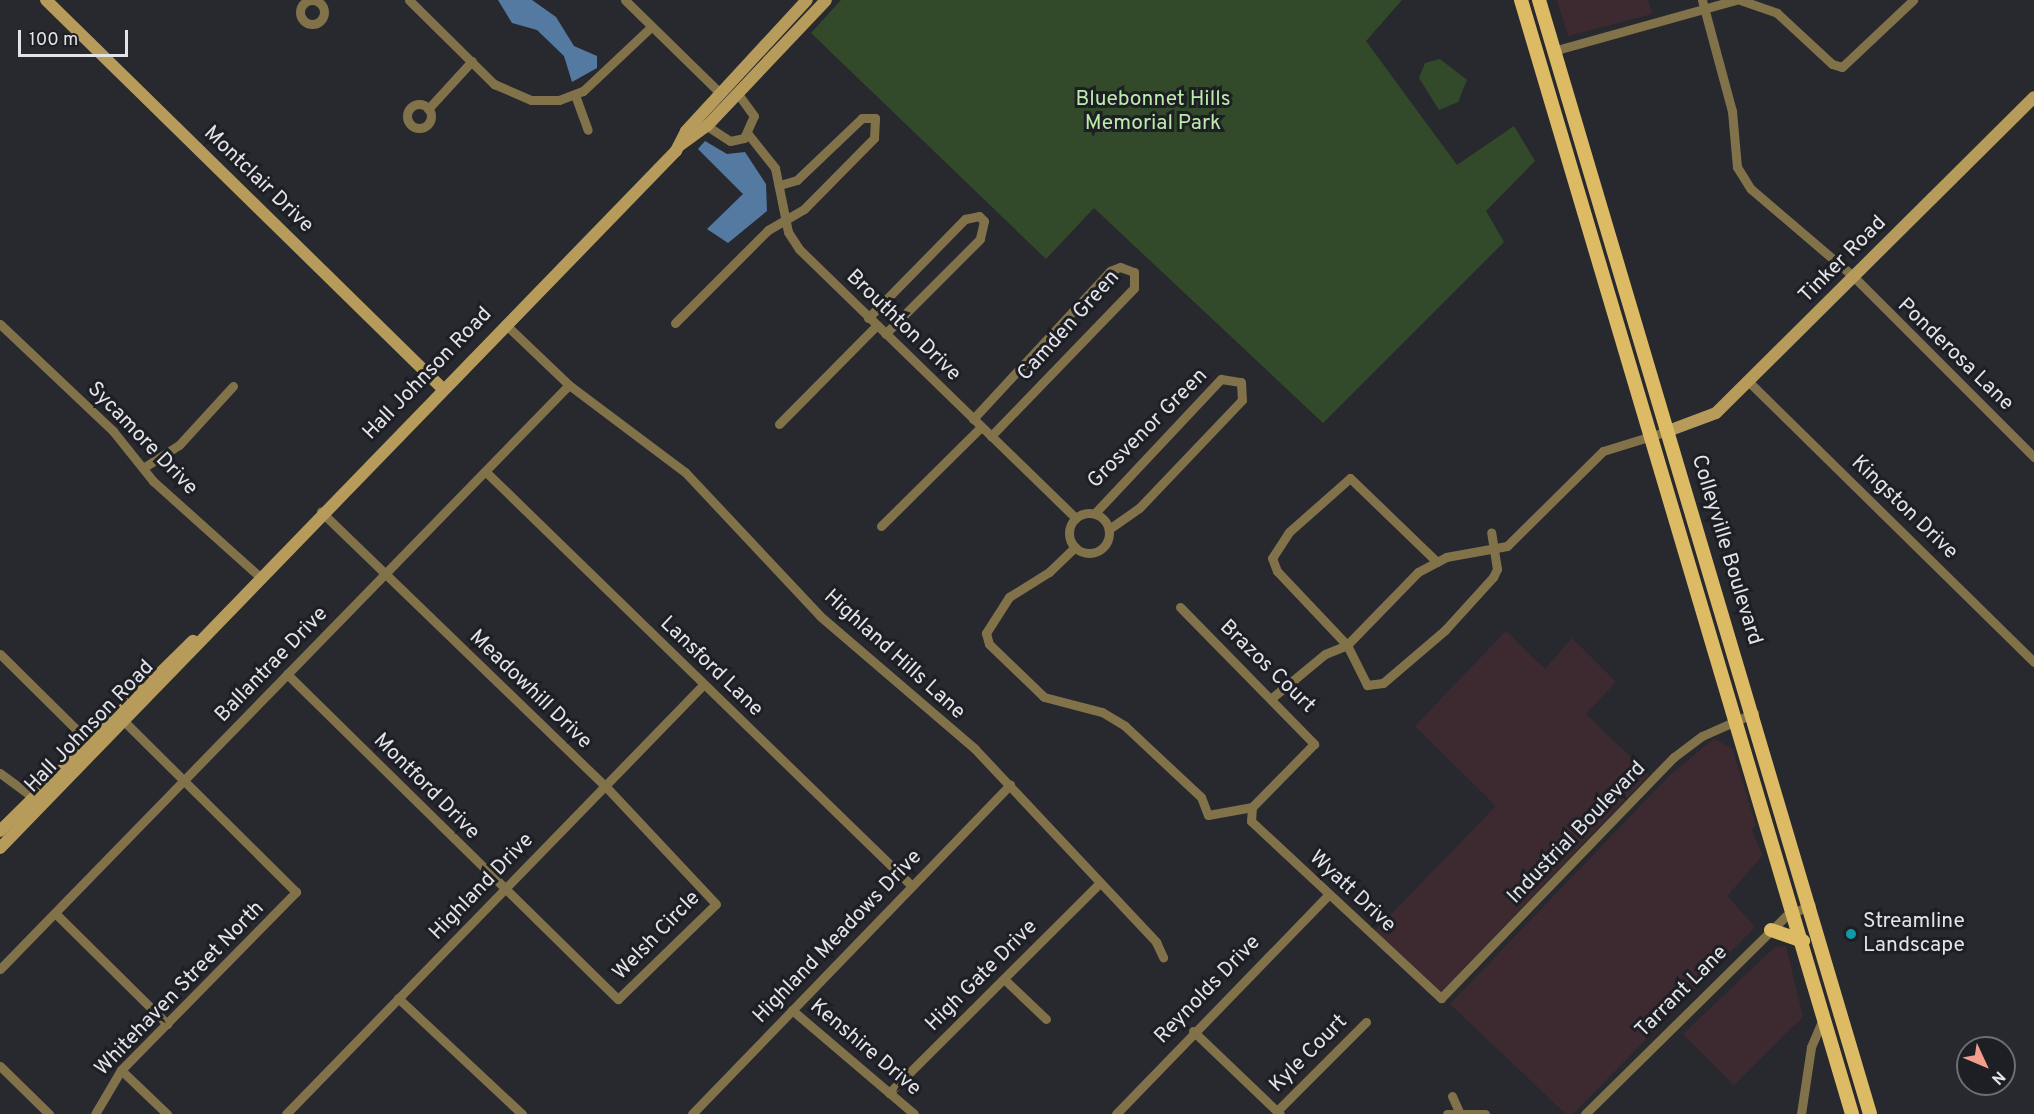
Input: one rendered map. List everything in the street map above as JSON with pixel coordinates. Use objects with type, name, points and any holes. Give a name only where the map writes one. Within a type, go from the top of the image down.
[{"type":"main road","name":"Montclair Drive","points":[[46,0],[442,388]]},
{"type":"main road","name":"Hall Johnson Road","points":[[0,848],[38,801],[120,716],[174,654],[206,631],[260,577],[680,146],[721,94],[807,0]]},
{"type":"main road","name":"Hall Johnson Road","points":[[680,146],[707,126],[826,0]]},
{"type":"main road","name":"Colleyville Boulevard","points":[[1521,0],[1795,911],[1852,1114]]},
{"type":"main road","name":"Colleyville Boulevard","points":[[1539,0],[1754,713],[1870,1114]]},
{"type":"main road","name":"Tinker Road","points":[[1668,431],[1716,413],[2034,97]]},
{"type":"main road","points":[[1586,222],[1603,214]]},
{"type":"main road","name":"Hall Johnson Road","points":[[0,831],[38,801]]},
{"type":"main road","points":[[1771,930],[1803,940]]},
{"type":"street","points":[[409,0],[494,84],[519,97],[545,101],[575,95],[600,78],[651,27]]},
{"type":"street","points":[[625,0],[721,94]]},
{"type":"street","points":[[1553,51],[1703,4],[1738,0],[1777,13],[1832,64],[1842,67],[1913,0]]},
{"type":"street","name":"Ponderosa Lane","points":[[1703,4],[1732,111],[1735,157],[1744,179],[1769,208],[1853,276],[2034,457]]},
{"type":"street","points":[[428,109],[472,61]]},
{"type":"street","points":[[707,126],[730,141],[748,134],[754,116],[738,94]]},
{"type":"street","points":[[575,95],[588,130]]},
{"type":"street","points":[[675,323],[768,230],[786,220],[874,138],[875,118],[862,118],[797,180],[779,185]]},
{"type":"street","name":"Brouthton Drive","points":[[748,134],[771,159],[786,220],[799,249],[867,318],[1076,518]]},
{"type":"street","points":[[867,318],[965,219],[979,216],[984,220],[980,239],[885,334]]},
{"type":"street","name":"Camden Green","points":[[973,419],[1110,271],[1120,267],[1134,272],[1134,288],[991,436]]},
{"type":"street","name":"Sycamore Drive","points":[[0,324],[113,431],[143,468],[260,577]]},
{"type":"street","name":"Highland Hills Lane","points":[[505,324],[568,385],[685,472],[820,616],[1010,785],[1099,884],[1156,942],[1163,957]]},
{"type":"street","points":[[779,424],[876,326]]},
{"type":"street","name":"Grosvenor Green","points":[[1095,513],[1221,379],[1241,382],[1242,400],[1139,508],[1109,529]]},
{"type":"street","name":"Kingston Drive","points":[[1748,381],[2034,662]]},
{"type":"street","name":"Ballantrae Drive","points":[[0,969],[486,472],[568,385]]},
{"type":"street","points":[[143,468],[179,445],[233,386]]},
{"type":"street","points":[[881,526],[981,427]]},
{"type":"street","points":[[1273,698],[1325,654],[1347,645],[1418,572],[1437,562],[1507,546],[1603,451],[1668,431]]},
{"type":"street","name":"Lansford Lane","points":[[486,472],[912,886]]},
{"type":"street","points":[[1437,562],[1362,486],[1350,478],[1341,483],[1289,532],[1272,558],[1276,571],[1347,645],[1367,685],[1383,683],[1445,630],[1493,577],[1491,532]]},
{"type":"street","name":"Meadowhill Drive","points":[[321,512],[605,786],[714,896]]},
{"type":"street","points":[[1095,513],[1109,529],[1100,550],[1086,553],[1075,548],[1069,531],[1076,518],[1095,513]]},
{"type":"street","points":[[1075,548],[1049,573],[1009,597],[986,633],[989,644],[1044,697],[1102,712],[1125,726],[1201,797],[1208,814],[1252,807]]},
{"type":"street","name":"Brazos Court","points":[[1180,607],[1273,698],[1314,744],[1252,807]]},
{"type":"street","points":[[0,654],[92,745]]},
{"type":"street","name":"Montford Drive","points":[[287,674],[618,999]]},
{"type":"street","name":"Highland Drive","points":[[293,1112],[398,998],[703,685]]},
{"type":"street","name":"Industrial Boulevard","points":[[1441,998],[1674,757],[1702,736],[1754,713]]},
{"type":"street","points":[[120,716],[185,780]]},
{"type":"street","points":[[0,773],[38,801]]},
{"type":"street","name":"Whitehaven Street North","points":[[95,1114],[121,1070],[296,892],[185,780]]},
{"type":"street","name":"Highland Meadows Drive","points":[[692,1114],[1010,785]]},
{"type":"street","name":"Wyatt Drive","points":[[1252,807],[1250,814],[1257,828],[1441,998]]},
{"type":"street","name":"High Gate Drive","points":[[889,1093],[1099,884]]},
{"type":"street","name":"Reynolds Drive","points":[[1116,1114],[1193,1031],[1329,894]]},
{"type":"street","name":"Welsh Circle","points":[[618,999],[706,916],[716,904],[714,896]]},
{"type":"street","name":"Tarrant Lane","points":[[1585,1114],[1771,930],[1795,911],[1811,905]]},
{"type":"street","points":[[55,913],[167,1024]]},
{"type":"street","points":[[1004,979],[1046,1019]]},
{"type":"street","points":[[398,998],[522,1114]]},
{"type":"street","name":"Kenshire Drive","points":[[792,1010],[915,1114]]},
{"type":"street","points":[[1801,1114],[1811,1047],[1824,1016]]},
{"type":"street","name":"Kyle Court","points":[[1279,1112],[1366,1022]]},
{"type":"street","points":[[1193,1031],[1279,1112]]},
{"type":"street","points":[[0,1066],[50,1114]]},
{"type":"street","points":[[121,1070],[167,1114]]},
{"type":"street","points":[[1452,1096],[1458,1112]]},
{"type":"street","points":[[1447,1114],[1458,1112],[1485,1114]]},
{"type":"shaded area","points":[[1557,0],[1648,0],[1652,14],[1568,36]]},
{"type":"shaded area","points":[[1506,631],[1545,669],[1572,638],[1616,682],[1586,714],[1649,775],[1440,993],[1375,931],[1496,806],[1415,726]]},
{"type":"shaded area","points":[[1714,739],[1732,748],[1756,825],[1751,830],[1763,855],[1727,896],[1755,927],[1573,1114],[1566,1114],[1450,1004],[1670,775]]},
{"type":"shaded area","points":[[1786,946],[1803,1017],[1734,1085],[1683,1034],[1775,947]]},
{"type":"green space","name":"Bluebonnet Hills Memorial Park","points":[[841,0],[1402,0],[1366,41],[1457,165],[1514,126],[1535,161],[1486,211],[1504,242],[1323,423],[1094,208],[1046,259],[811,33]]},
{"type":"green space","points":[[1440,59],[1467,80],[1458,102],[1439,110],[1419,78],[1425,63]]},
{"type":"water","points":[[498,0],[532,0],[556,17],[574,46],[597,56],[597,68],[572,82],[564,56],[537,30],[512,23]]},
{"type":"water","points":[[705,141],[727,154],[745,152],[766,184],[767,211],[728,243],[707,229],[743,194],[698,149]]},
{"type":"place","name":"Streamline Landscape","points":[[1851,934]]}]
